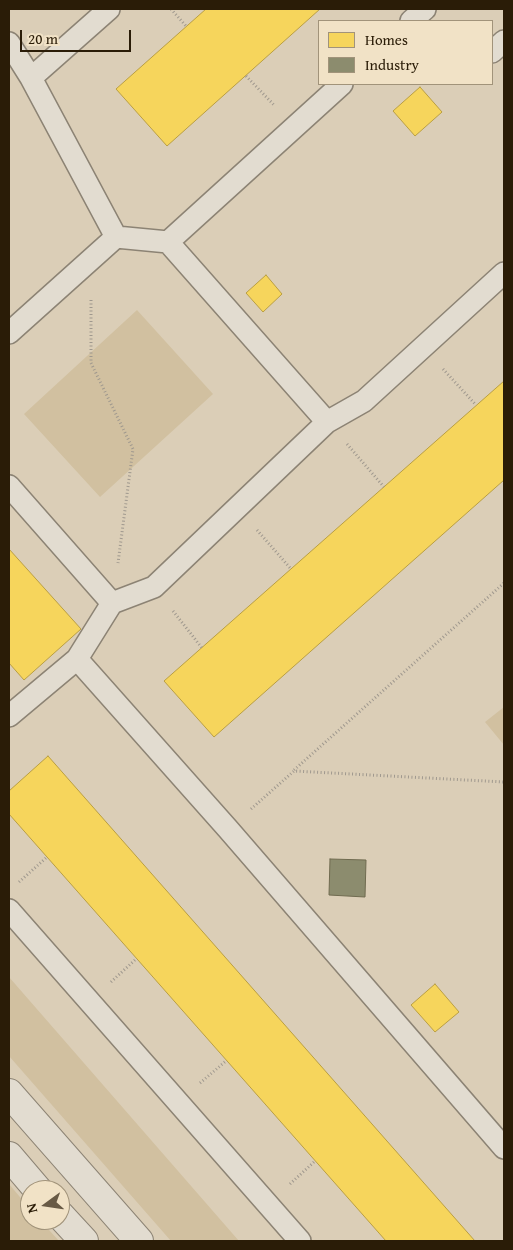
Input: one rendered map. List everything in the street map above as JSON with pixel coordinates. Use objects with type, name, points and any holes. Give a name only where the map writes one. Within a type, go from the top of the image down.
[{"type":"street","points":[[9,1093],[139,1241]]},
{"type":"street","points":[[9,1156],[29,1180]]},
{"type":"street","points":[[70,1225],[84,1241]]},
{"type":"lane","points":[[31,78],[109,9]]},
{"type":"lane","points":[[412,20],[425,9]]},
{"type":"lane","points":[[493,51],[504,42]]},
{"type":"lane","points":[[9,43],[31,78],[116,237]]},
{"type":"lane","points":[[168,242],[341,85]]},
{"type":"lane","points":[[9,333],[116,237],[168,242],[327,422]]},
{"type":"lane","points":[[9,716],[76,659],[112,603],[154,587],[327,422],[364,401],[504,273]]},
{"type":"lane","points":[[9,486],[112,603]]},
{"type":"lane","points":[[76,659],[228,829],[504,1148]]},
{"type":"lane","points":[[9,910],[300,1241]]},
{"type":"path","points":[[171,9],[186,26]]},
{"type":"path","points":[[246,76],[294,127]]},
{"type":"path","points":[[91,260],[91,363],[133,449],[112,603]]},
{"type":"path","points":[[423,347],[476,405]]},
{"type":"path","points":[[327,422],[384,487]]},
{"type":"path","points":[[237,507],[291,569]]},
{"type":"path","points":[[228,829],[504,583]]},
{"type":"path","points":[[154,587],[202,648]]},
{"type":"path","points":[[294,771],[504,782]]},
{"type":"path","points":[[15,885],[47,857]]},
{"type":"shaded area","points":[[137,310],[213,394],[100,497],[24,414]]},
{"type":"shaded area","points":[[504,707],[504,745],[485,722]]},
{"type":"shaded area","points":[[9,977],[239,1241],[171,1241],[9,1056]]},
{"type":"shaded area","points":[[9,1184],[20,1197],[20,1230],[49,1230],[59,1241],[9,1241]]},
{"type":"building: Homes","points":[[206,9],[320,9],[167,146],[116,89]]},
{"type":"building: Homes","points":[[420,87],[442,112],[415,136],[393,111]]},
{"type":"building: Homes","points":[[266,275],[282,294],[263,312],[246,293]]},
{"type":"building: Homes","points":[[504,381],[504,480],[214,737],[164,681]]},
{"type":"building: Homes","points":[[9,549],[81,629],[24,680],[9,663]]},
{"type":"building: Homes","points":[[48,756],[475,1241],[386,1241],[9,814],[9,791]]},
{"type":"building: Homes","points":[[435,984],[459,1012],[435,1032],[411,1005]]},
{"type":"building: Industry","points":[[330,859],[366,860],[365,897],[329,895]]}]
